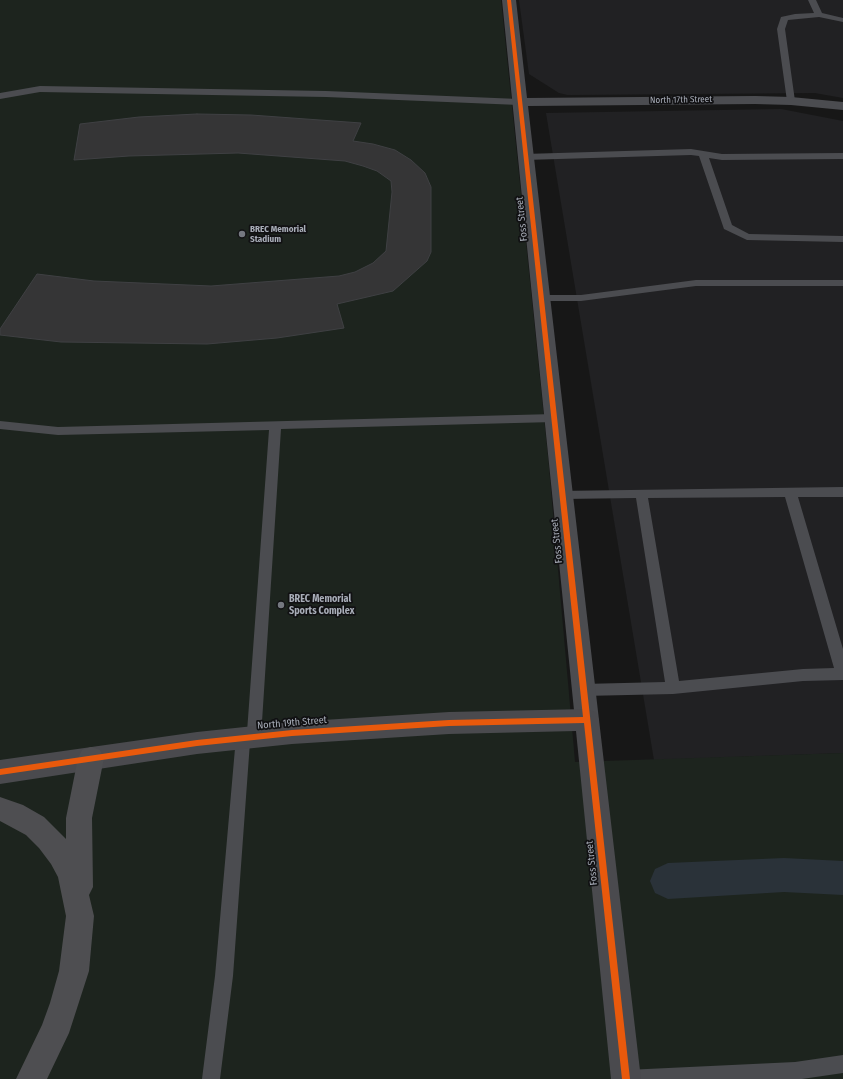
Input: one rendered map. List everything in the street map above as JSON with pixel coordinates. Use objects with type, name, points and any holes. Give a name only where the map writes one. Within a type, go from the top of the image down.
[{"type":"highway","points":[[31,1079],[54,1032],[65,1003],[74,970],[80,916],[79,818],[91,758]]},
{"type":"highway","points":[[0,809],[14,814],[35,826],[49,839],[61,855],[71,875],[80,916]]},
{"type":"street","name":"Foss Street","points":[[509,0],[626,1079]]},
{"type":"street","name":"North 17th Street","points":[[519,102],[791,101],[843,106]]},
{"type":"street","name":"North 19th Street","points":[[0,772],[248,737],[449,723],[587,720]]},
{"type":"lane","points":[[812,0],[819,15]]},
{"type":"lane","points":[[791,101],[781,29],[784,19],[794,16],[819,15],[843,20]]},
{"type":"lane","points":[[0,96],[40,89],[326,94],[519,102]]},
{"type":"lane","points":[[526,157],[691,152],[722,157],[843,156]]},
{"type":"lane","points":[[702,154],[728,227],[747,237],[843,239]]},
{"type":"lane","points":[[541,298],[581,298],[696,283],[843,283]]},
{"type":"lane","points":[[0,424],[58,430],[554,418]]},
{"type":"lane","points":[[211,1079],[224,976],[248,737],[275,425]]},
{"type":"lane","points":[[584,690],[673,688],[803,675],[843,673],[790,492]]},
{"type":"lane","points":[[562,494],[843,492]]},
{"type":"lane","points":[[641,493],[673,688]]},
{"type":"lane","points":[[626,1079],[795,1071],[843,1064]]},
{"type":"shaded area","name":"BREC Memorial Sports Complex","points":[[0,0],[501,0],[548,457],[575,762],[843,753],[843,1079],[0,1079]]},
{"type":"shaded area","points":[[519,0],[843,0],[843,98],[815,93],[568,95],[559,93],[529,74]]},
{"type":"shaded area","points":[[781,109],[843,121],[843,753],[654,760],[546,113]]},
{"type":"building","points":[[197,114],[251,115],[361,123],[353,141],[373,144],[395,150],[411,160],[425,173],[431,187],[431,252],[427,261],[393,291],[337,304],[344,328],[277,338],[207,344],[61,342],[0,335],[0,329],[37,274],[94,281],[211,286],[339,276],[355,272],[373,263],[386,251],[392,192],[391,181],[377,171],[363,166],[345,161],[238,153],[129,156],[74,160],[80,124],[139,117]]},
{"type":"waterway","points":[[668,881],[784,875],[843,878]]},
{"type":"cycle path","points":[[509,0],[626,1079]]},
{"type":"cycle path","points":[[0,772],[197,743],[292,733],[449,723],[587,720]]},
{"type":"place","name":"BREC Memorial Stadium","points":[[242,234]]},
{"type":"place","name":"BREC Memorial Sports Complex","points":[[281,605]]}]
